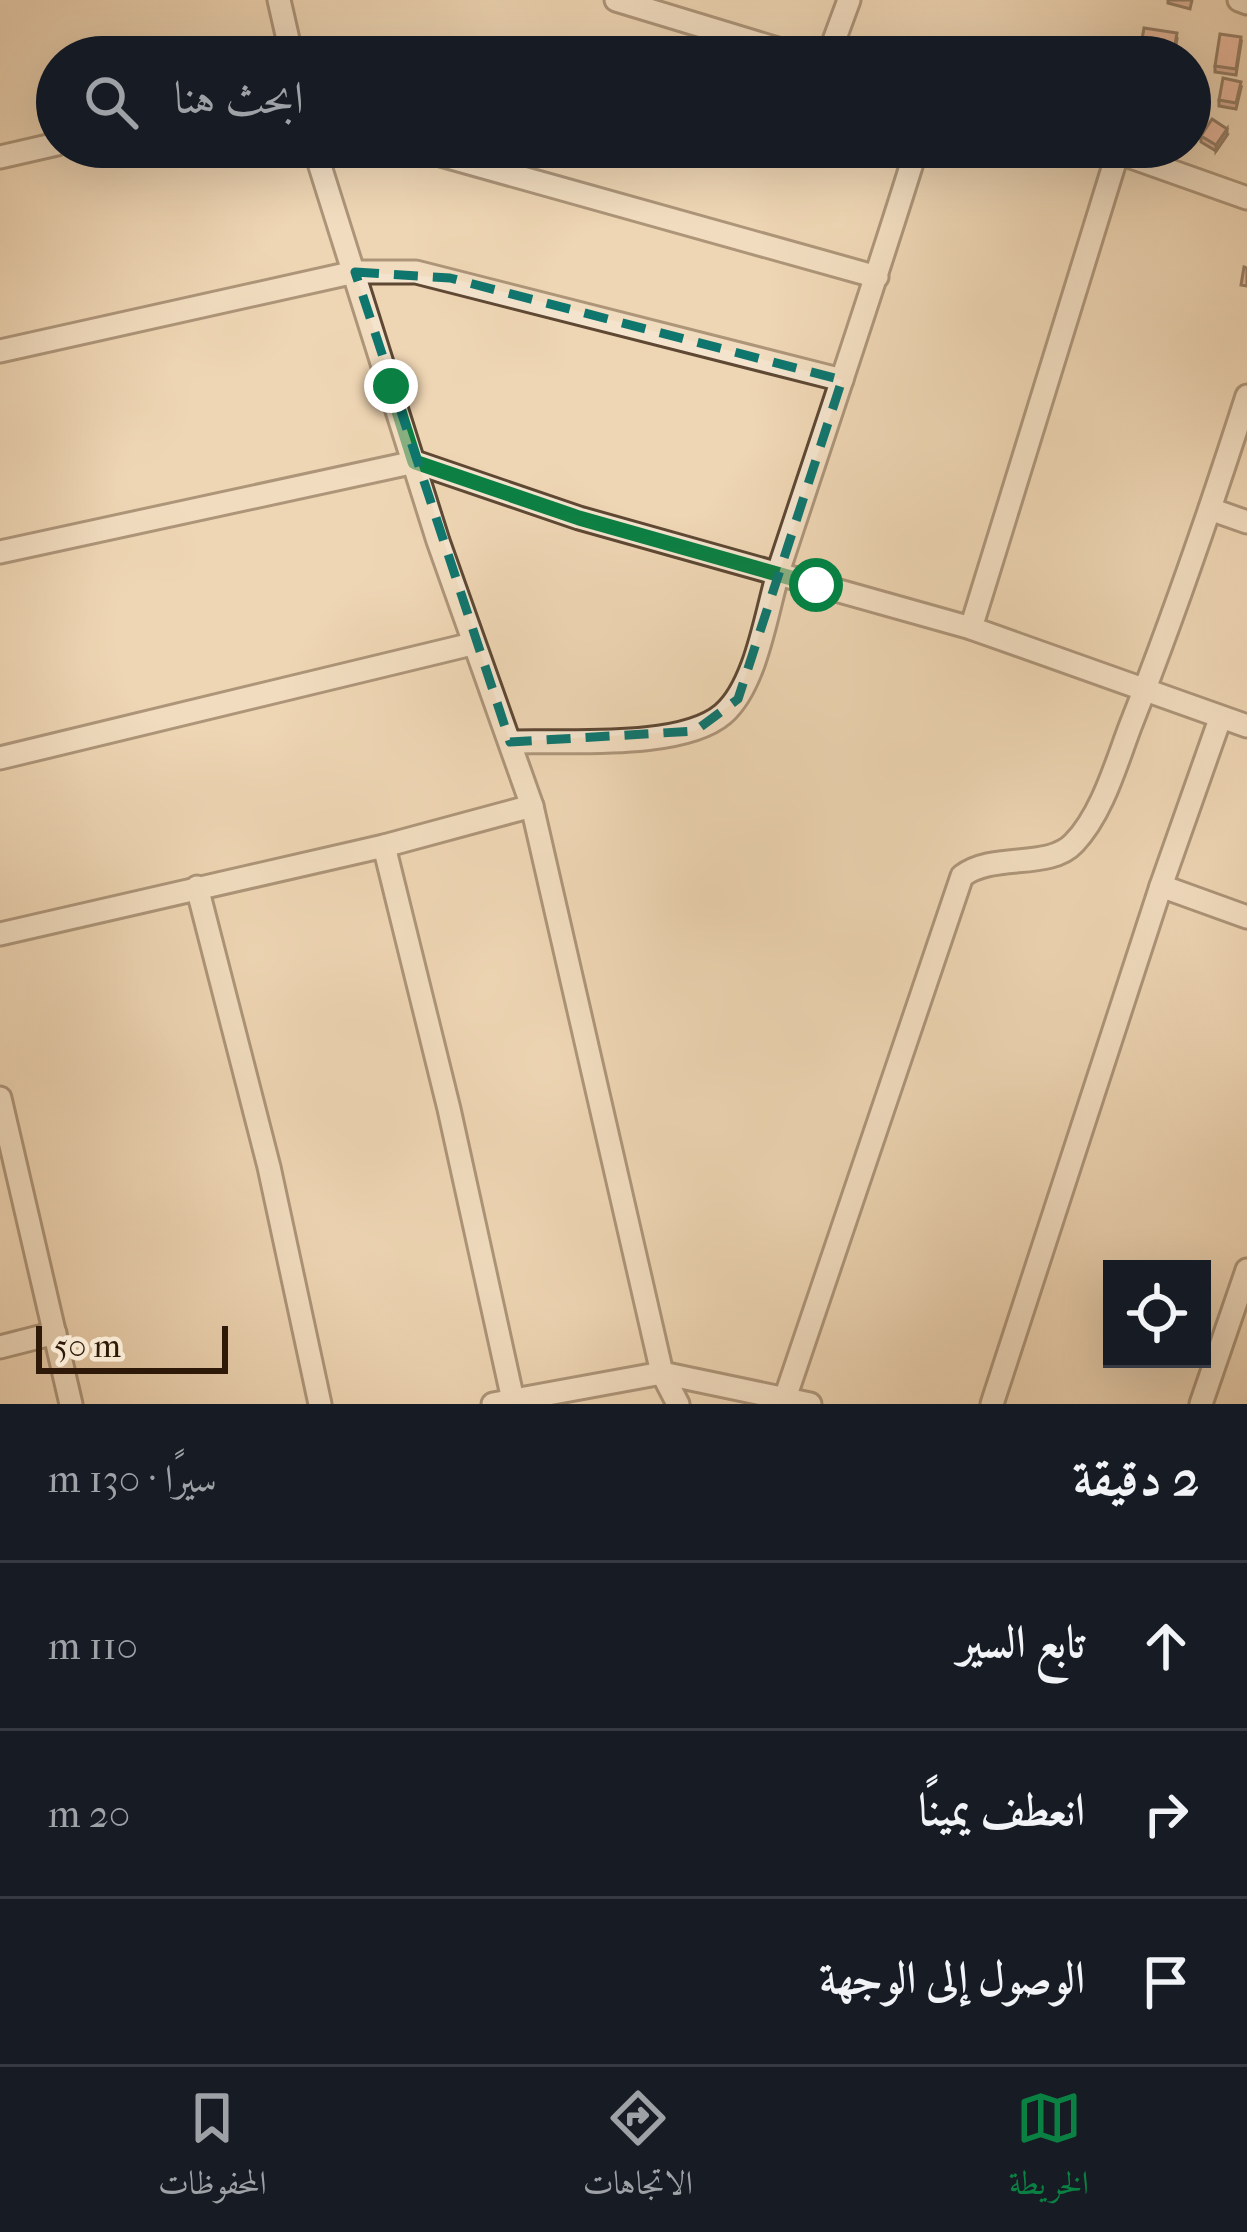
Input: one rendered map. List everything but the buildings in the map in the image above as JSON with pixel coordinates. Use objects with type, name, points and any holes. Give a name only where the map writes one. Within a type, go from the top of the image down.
[{"type":"street","points":[[279,0],[287,36]]},
{"type":"street","points":[[616,0],[735,36]]},
{"type":"street","points":[[836,36],[849,0]]},
{"type":"street","points":[[0,157],[36,149]]},
{"type":"street","points":[[321,168],[472,644],[532,806],[662,1373],[678,1404]]},
{"type":"street","points":[[487,168],[877,277]]},
{"type":"street","points":[[510,742],[665,738],[695,731],[722,716],[738,698],[911,168]]},
{"type":"street","points":[[971,628],[1104,168]]},
{"type":"street","points":[[1163,168],[1247,198]]},
{"type":"street","points":[[0,352],[355,272],[416,272],[842,380]]},
{"type":"street","points":[[384,845],[448,1108],[503,1402],[662,1373],[793,1402],[962,876],[982,863],[1044,856],[1072,846],[1114,770],[1247,396]]},
{"type":"street","points":[[0,552],[415,462],[579,518],[971,628],[1247,726]]},
{"type":"street","points":[[1210,509],[1247,522]]},
{"type":"street","points":[[0,758],[472,644]]},
{"type":"street","points":[[992,1404],[1220,718]]},
{"type":"street","points":[[0,934],[532,806]]},
{"type":"street","points":[[1161,886],[1247,917]]},
{"type":"street","points":[[197,887],[268,1167],[320,1404]]},
{"type":"street","points":[[0,1098],[71,1404]]},
{"type":"street","points":[[1201,1404],[1247,1270]]},
{"type":"street","points":[[0,1347],[55,1333]]},
{"type":"highlighted area","points":[[355,272],[450,278],[842,380],[738,699],[695,731],[510,742]]},
{"type":"route","points":[[391,386],[415,462],[579,518],[816,585]]}]
